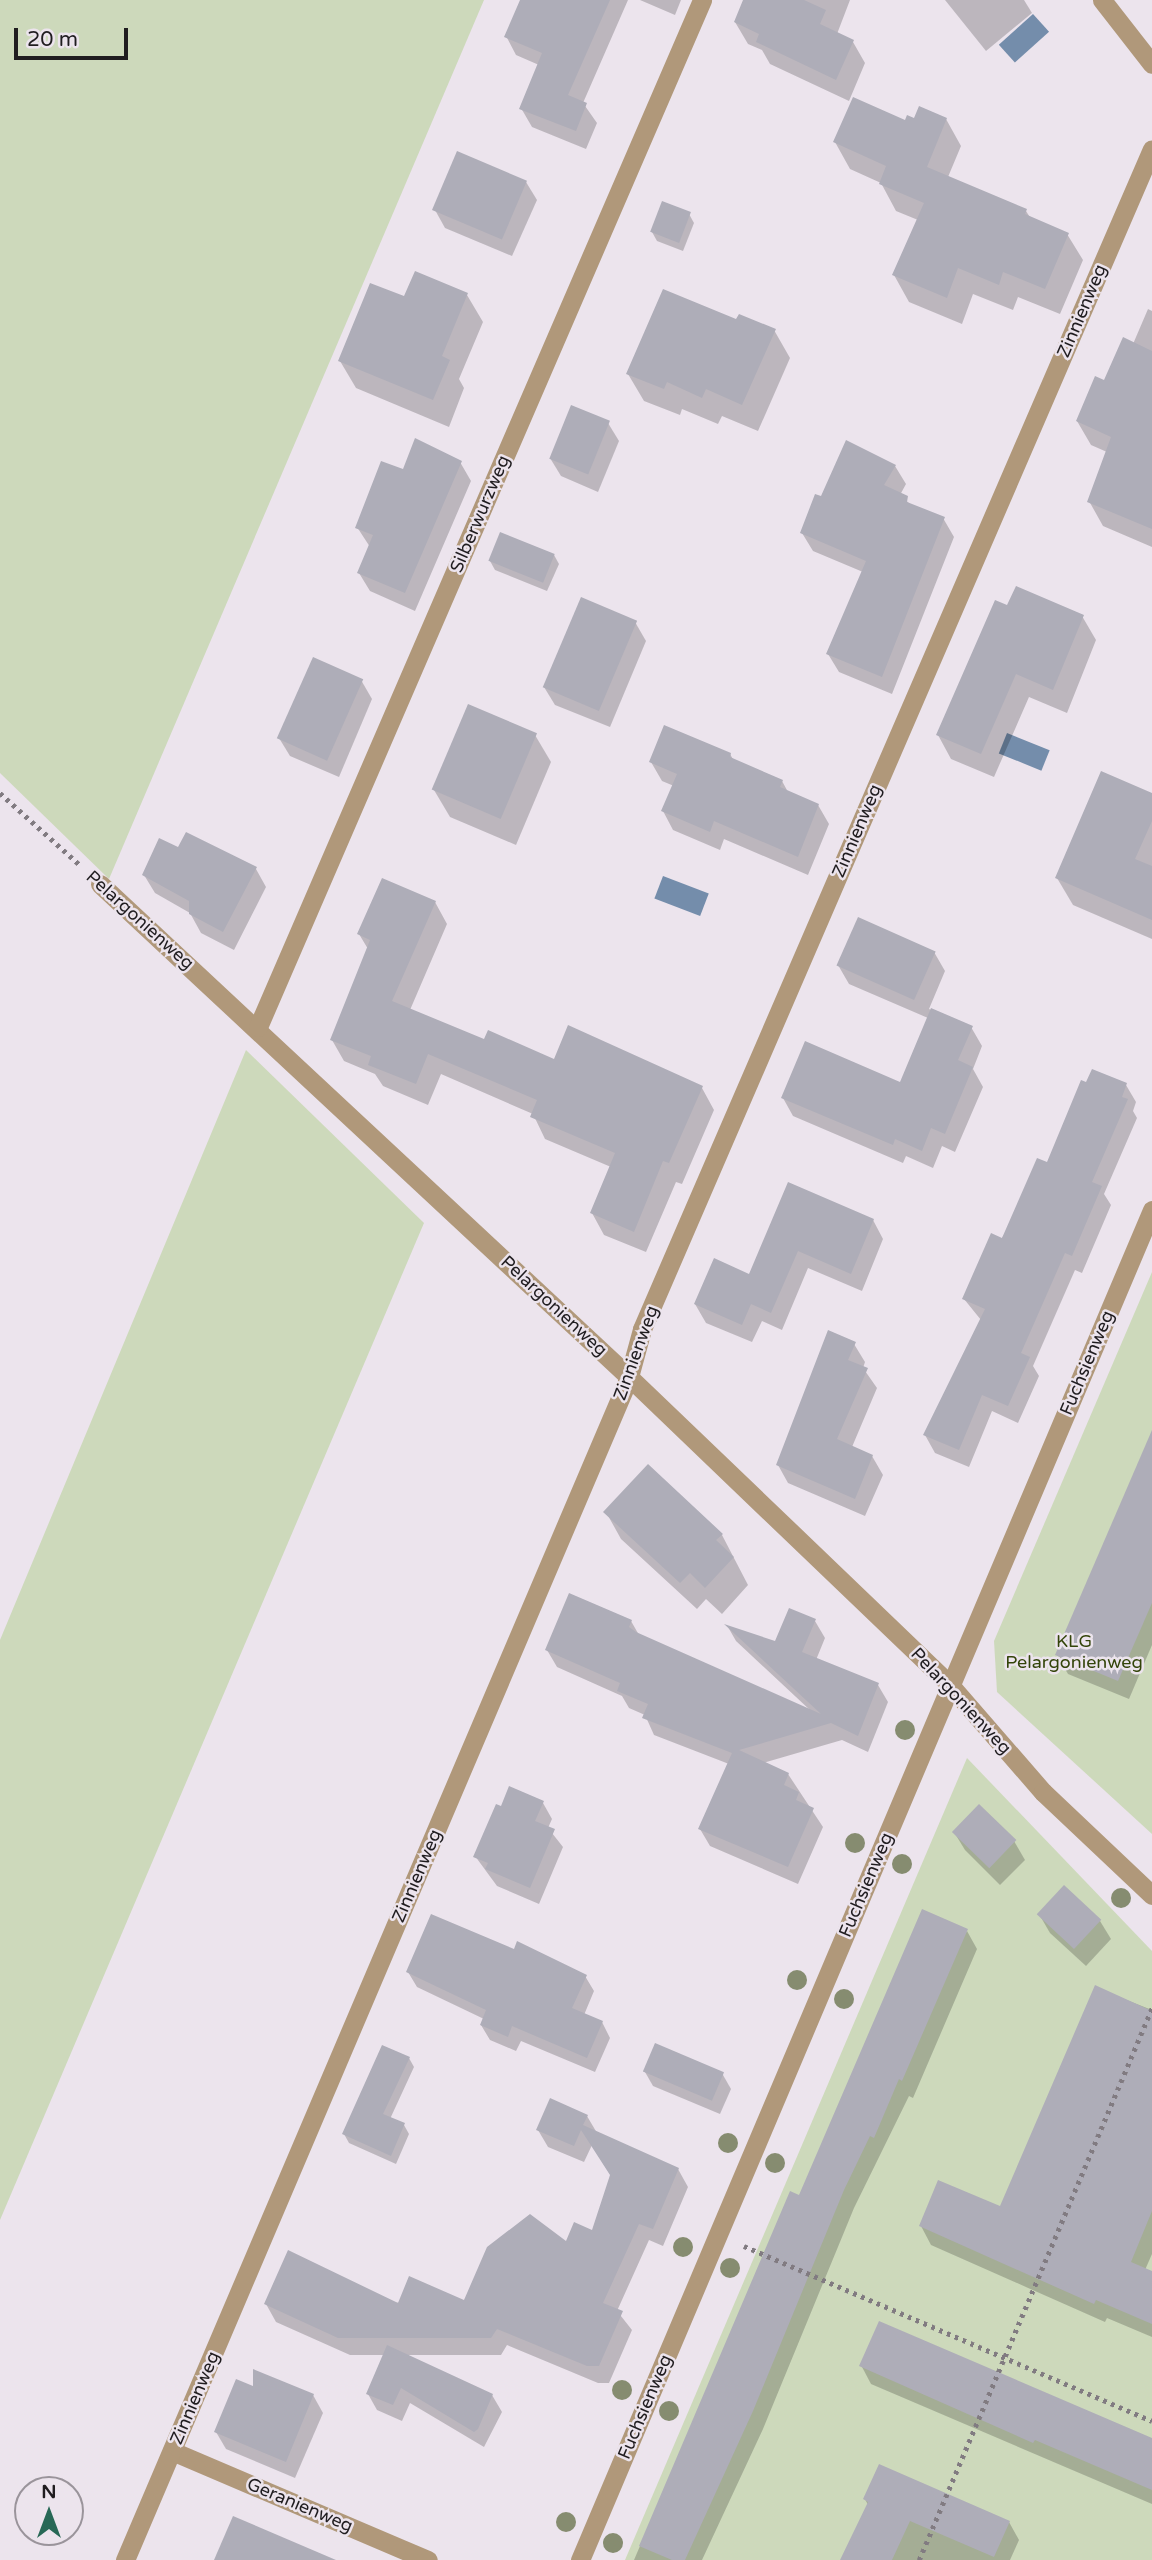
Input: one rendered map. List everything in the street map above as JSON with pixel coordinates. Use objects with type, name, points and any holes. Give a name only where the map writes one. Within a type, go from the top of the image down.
[{"type":"street","name":"Silberwurzweg","points":[[258,1027],[702,0]]},
{"type":"street","points":[[1102,0],[1152,64]]},
{"type":"street","name":"Zinnienweg","points":[[125,2560],[629,1377],[642,1329],[1152,149]]},
{"type":"street","name":"Pelargonienweg","points":[[100,884],[258,1027],[950,1685],[1043,1792],[1152,1895]]},
{"type":"street","name":"Fuchsienweg","points":[[580,2560],[1152,1210]]},
{"type":"street","name":"Geranienweg","points":[[172,2451],[428,2560]]},
{"type":"path","name":"Pelargonienweg","points":[[0,793],[100,884]]},
{"type":"path","points":[[919,2560],[1007,2359],[1152,2008]]},
{"type":"path","points":[[718,2235],[1152,2421]]},
{"type":"green space","points":[[0,0],[484,0],[109,879],[0,773]]},
{"type":"green space","points":[[246,1050],[424,1223],[0,2220],[0,1640]]},
{"type":"green space","name":"KLG Pelargonienweg","points":[[1152,1272],[1152,1834],[997,1692],[994,1641]]},
{"type":"green space","points":[[967,1758],[1152,1951],[1152,2560],[625,2560]]},
{"type":"water","points":[[1033,14],[1049,32],[1015,63],[999,45]]},
{"type":"water","points":[[1007,733],[1050,750],[1041,771],[999,753]]},
{"type":"water","points":[[663,876],[709,894],[700,916],[654,898]]},
{"type":"building","points":[[520,0],[610,0],[568,95],[587,103],[576,131],[519,109],[542,53],[504,37]]},
{"type":"building","points":[[743,0],[804,0],[826,10],[820,24],[854,40],[836,80],[756,42],[759,34],[734,22]]},
{"type":"building","points":[[853,97],[905,120],[907,115],[914,118],[919,106],[947,118],[927,167],[1027,209],[1025,214],[1069,233],[1045,289],[1003,272],[999,285],[958,268],[947,298],[892,275],[924,203],[879,184],[886,166],[833,142]]},
{"type":"building","points":[[457,151],[527,181],[502,240],[432,210]]},
{"type":"building","points":[[662,201],[691,212],[679,243],[650,232]]},
{"type":"building","points":[[415,271],[468,293],[442,356],[450,360],[433,400],[338,361],[370,283],[404,296]]},
{"type":"building","points":[[663,289],[736,319],[739,314],[776,329],[742,405],[706,389],[702,398],[667,382],[664,389],[626,374]]},
{"type":"building","points":[[1123,337],[1152,351],[1152,529],[1087,502],[1111,437],[1076,421],[1095,376],[1104,380]]},
{"type":"building","points":[[571,405],[610,421],[588,475],[549,459]]},
{"type":"building","points":[[415,438],[462,461],[405,593],[357,573],[373,535],[355,528],[381,461],[403,469]]},
{"type":"building","points":[[846,440],[896,465],[884,485],[908,496],[907,502],[945,517],[882,677],[826,654],[866,561],[800,533],[815,494],[821,496]]},
{"type":"building","points":[[500,532],[555,554],[543,583],[488,561]]},
{"type":"building","points":[[1016,586],[1084,615],[1053,690],[1016,674],[981,754],[936,735],[995,600],[1007,605]]},
{"type":"building","points":[[581,597],[637,621],[599,711],[543,687]]},
{"type":"building","points":[[313,657],[363,679],[327,761],[277,738]]},
{"type":"building","points":[[468,704],[537,733],[501,819],[432,790]]},
{"type":"building","points":[[664,725],[731,753],[730,757],[783,780],[780,787],[819,804],[798,857],[714,821],[710,832],[661,811],[677,774],[649,762]]},
{"type":"building","points":[[1101,771],[1152,793],[1152,821],[1135,859],[1152,866],[1152,920],[1055,878]]},
{"type":"building","points":[[186,832],[257,867],[223,932],[189,914],[189,901],[142,875],[159,838],[178,847]]},
{"type":"building","points":[[382,878],[436,901],[392,1001],[484,1039],[488,1030],[554,1059],[568,1025],[703,1086],[669,1163],[663,1161],[634,1232],[590,1213],[615,1153],[530,1117],[537,1100],[428,1054],[416,1084],[368,1065],[371,1056],[330,1040],[370,940],[357,934]]},
{"type":"building","points":[[858,917],[936,952],[914,1000],[836,965]]},
{"type":"building","points":[[931,1008],[973,1026],[958,1060],[973,1067],[945,1134],[931,1128],[922,1151],[895,1139],[893,1145],[781,1098],[805,1041],[900,1082]]},
{"type":"building","points":[[1092,1069],[1127,1083],[1122,1097],[1128,1099],[1092,1182],[1102,1186],[1072,1256],[1065,1253],[1021,1353],[1030,1357],[1008,1406],[982,1395],[959,1450],[923,1435],[985,1309],[962,1299],[991,1233],[1002,1238],[1037,1158],[1047,1162],[1081,1080],[1086,1082]]},
{"type":"building","points":[[788,1182],[874,1219],[851,1274],[798,1251],[771,1313],[751,1304],[742,1325],[694,1304],[714,1258],[749,1274]]},
{"type":"building","points":[[828,1330],[856,1342],[848,1360],[868,1368],[837,1439],[873,1455],[855,1499],[776,1465]]},
{"type":"building","points":[[1152,1430],[1152,1603],[1118,1681],[1055,1655]]},
{"type":"building","points":[[648,1464],[723,1534],[716,1540],[734,1557],[705,1588],[690,1573],[680,1583],[603,1512]]},
{"type":"building","points":[[569,1593],[632,1620],[629,1627],[636,1632],[821,1714],[724,1624],[775,1641],[789,1608],[816,1619],[802,1652],[879,1683],[858,1736],[831,1723],[739,1750],[789,1773],[784,1785],[799,1792],[796,1800],[814,1808],[788,1867],[698,1829],[732,1753],[642,1718],[648,1704],[617,1691],[620,1683],[545,1650]]},
{"type":"building","points":[[509,1786],[544,1801],[535,1821],[555,1829],[530,1888],[485,1869],[488,1863],[473,1857],[496,1804],[501,1806]]},
{"type":"building","points":[[979,1804],[1016,1840],[989,1868],[952,1832]]},
{"type":"building","points":[[1064,1885],[1101,1920],[1074,1949],[1037,1914]]},
{"type":"building","points":[[922,1909],[968,1929],[902,2081],[899,2079],[874,2138],[870,2136],[844,2190],[753,2411],[685,2560],[672,2560],[639,2546],[790,2191],[799,2195]]},
{"type":"building","points":[[431,1914],[514,1949],[517,1941],[587,1975],[572,2008],[603,2021],[587,2058],[512,2026],[508,2037],[480,2025],[486,2010],[406,1972]]},
{"type":"building","points":[[1095,1985],[1152,2011],[1152,2211],[1131,2262],[1152,2271],[1152,2324],[1096,2300],[1094,2304],[919,2226],[938,2180],[1000,2206]]},
{"type":"building","points":[[655,2043],[724,2072],[712,2101],[643,2072]]},
{"type":"building","points":[[382,2045],[410,2057],[383,2114],[405,2123],[391,2156],[342,2134]]},
{"type":"building","points":[[550,2098],[588,2115],[583,2125],[679,2168],[653,2229],[639,2224],[603,2303],[623,2311],[599,2366],[587,2366],[497,2329],[491,2338],[338,2338],[264,2304],[288,2250],[398,2303],[409,2276],[464,2300],[487,2247],[530,2214],[566,2241],[574,2222],[592,2230],[610,2175],[581,2130],[574,2146],[536,2130]]},
{"type":"building","points":[[879,2321],[1152,2438],[1152,2490],[1035,2440],[1033,2443],[859,2366]]},
{"type":"building","points":[[387,2345],[493,2394],[478,2429],[474,2432],[401,2388],[393,2405],[366,2394]]},
{"type":"building","points":[[253,2369],[314,2394],[286,2462],[214,2432],[236,2379],[253,2386]]},
{"type":"building","points":[[879,2464],[1010,2521],[994,2557],[910,2521],[892,2560],[840,2560],[868,2502],[863,2499]]},
{"type":"building","points":[[233,2516],[336,2560],[214,2560]]}]
